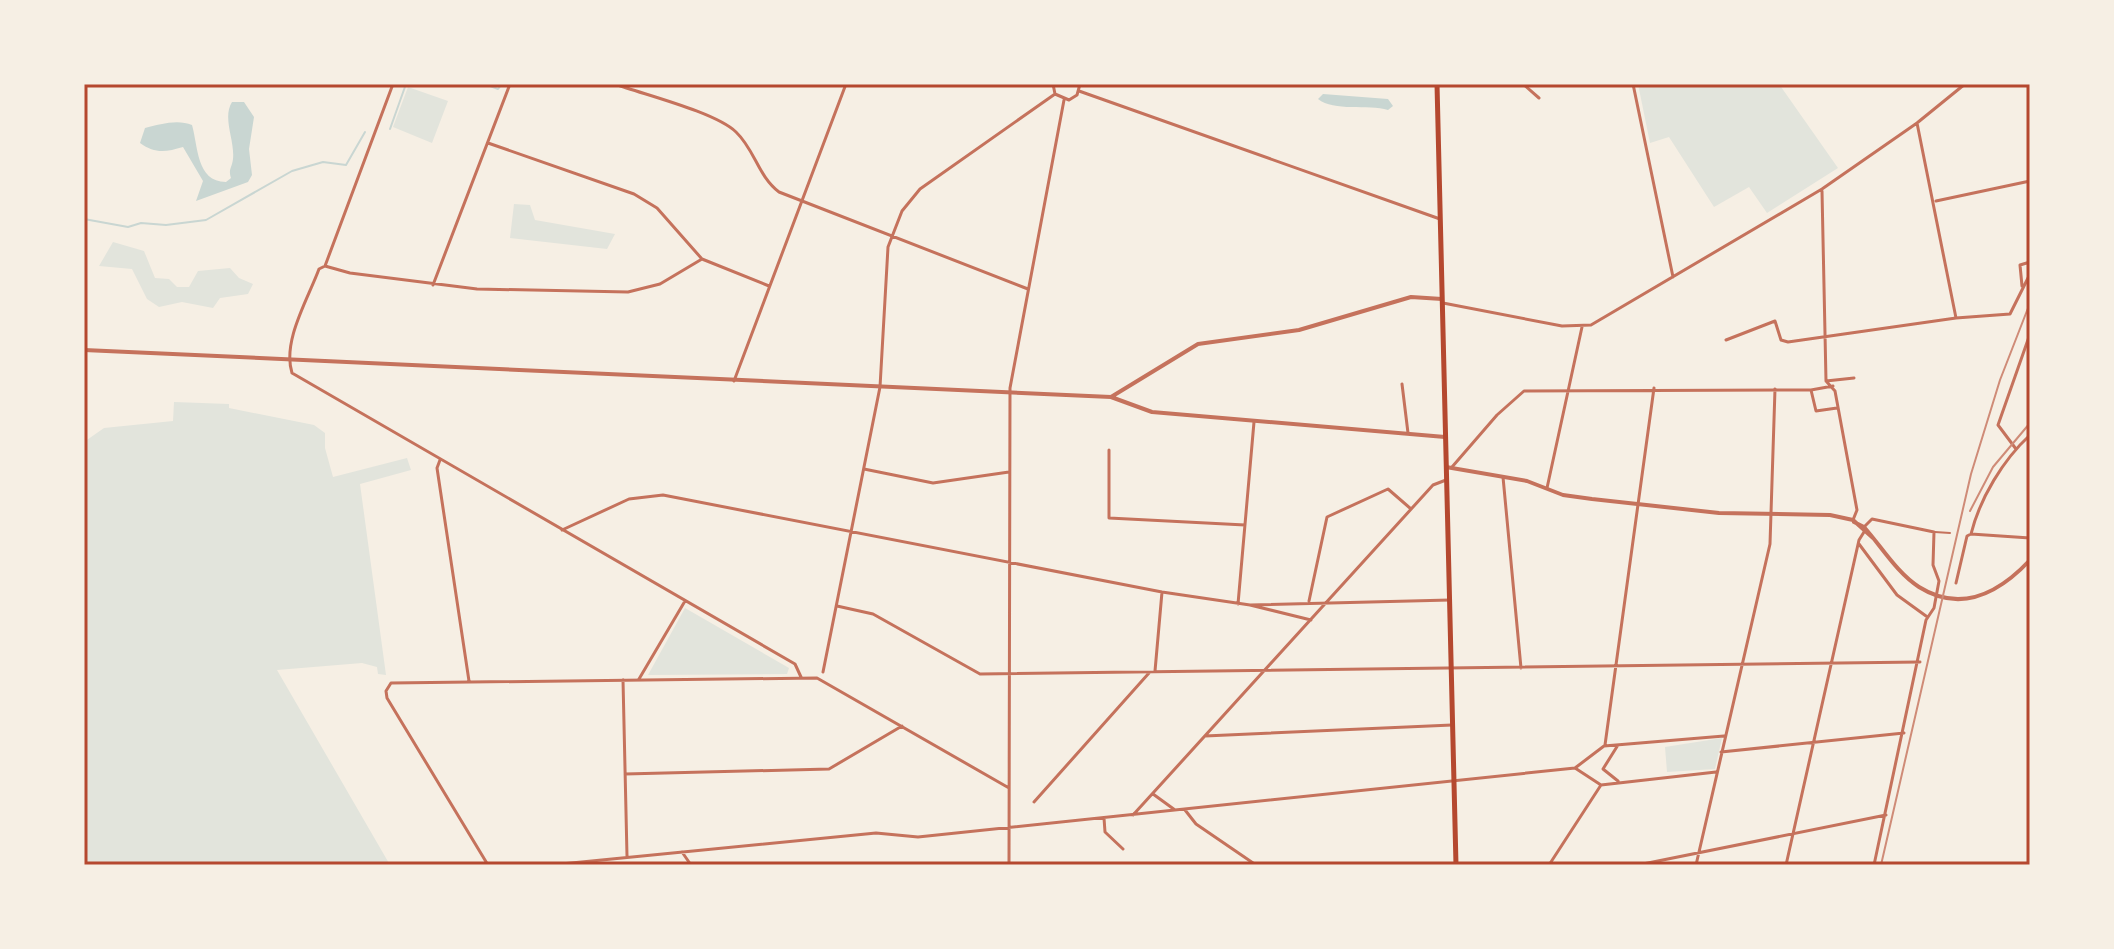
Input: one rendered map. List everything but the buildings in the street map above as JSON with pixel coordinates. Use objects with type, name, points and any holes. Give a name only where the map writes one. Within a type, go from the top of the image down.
[{"type":"main road","points":[[1437,84],[1445,437],[1449,467],[1446,480],[1456,865]]},
{"type":"street","points":[[325,266],[393,84]]},
{"type":"street","points":[[433,285],[510,84]]},
{"type":"street","points":[[615,84],[729,126],[748,146],[771,186],[802,202],[1028,289]]},
{"type":"street","points":[[734,381],[846,84]]},
{"type":"street","points":[[1053,84],[1055,94],[1064,100],[1073,98],[1080,84]]},
{"type":"street","points":[[1437,84],[1481,84]]},
{"type":"street","points":[[1523,84],[1539,98]]},
{"type":"street","points":[[1633,84],[1673,277]]},
{"type":"street","points":[[1111,397],[1198,344],[1299,330],[1411,297],[1582,327],[1600,321],[1822,189],[1917,123],[1965,84]]},
{"type":"street","points":[[1079,91],[1440,219]]},
{"type":"street","points":[[823,672],[880,387],[891,236],[902,211],[920,189],[1055,94]]},
{"type":"street","points":[[1009,865],[1010,394],[1064,100]]},
{"type":"street","points":[[1917,123],[1956,318]]},
{"type":"street","points":[[488,143],[645,200],[702,259],[769,286]]},
{"type":"street","points":[[1935,201],[2030,181]]},
{"type":"street","points":[[1822,189],[1826,381]]},
{"type":"street","points":[[702,259],[660,284],[635,291],[477,289],[350,273],[325,266],[319,269],[294,333],[289,359],[295,376],[795,664],[801,677]]},
{"type":"street","points":[[2022,286],[2020,265],[2030,262]]},
{"type":"street","points":[[1726,340],[1775,321],[1781,340],[1788,342],[2012,313],[2030,274]]},
{"type":"street","points":[[1547,488],[1582,327]]},
{"type":"street","points":[[2016,449],[1999,421],[2030,334]]},
{"type":"street","points":[[84,350],[1111,397],[1152,412],[1445,437]]},
{"type":"street","points":[[1826,381],[1854,378]]},
{"type":"street","points":[[1826,381],[1833,386],[1857,510],[1854,521]]},
{"type":"street","points":[[1402,384],[1408,433]]},
{"type":"street","points":[[1449,467],[1518,393],[1568,388],[1811,390],[1833,386]]},
{"type":"street","points":[[1604,746],[1654,388]]},
{"type":"street","points":[[1696,865],[1770,544],[1775,389]]},
{"type":"street","points":[[1811,390],[1816,411],[1837,408]]},
{"type":"street","points":[[1238,604],[1254,422]]},
{"type":"street","points":[[1956,583],[1967,536],[1971,534],[1990,488],[2016,449],[2030,435]]},
{"type":"street","points":[[1109,450],[1109,518],[1245,525]]},
{"type":"street","points":[[440,460],[437,468],[469,681]]},
{"type":"street","points":[[1449,467],[1503,477],[1563,495],[1772,515],[1830,515],[1854,521],[1910,579],[1928,591],[1965,599],[1994,592],[2030,560]]},
{"type":"street","points":[[864,469],[933,483],[1009,472]]},
{"type":"street","points":[[1503,477],[1521,668]]},
{"type":"street","points":[[1133,815],[1433,485],[1446,480]]},
{"type":"street","points":[[1309,601],[1323,526],[1333,512],[1388,489],[1411,510]]},
{"type":"street","points":[[562,530],[622,502],[656,495],[1238,604],[1450,600]]},
{"type":"street","points":[[1786,865],[1829,663],[1859,544],[1872,519],[1935,534],[1933,565],[1939,581],[1934,608],[1927,617],[1920,662],[1874,865]]},
{"type":"street","points":[[1971,534],[2030,538]]},
{"type":"street","points":[[1859,544],[1897,595],[1927,617]]},
{"type":"street","points":[[1155,672],[1162,592]]},
{"type":"street","points":[[639,679],[685,601]]},
{"type":"street","points":[[1250,605],[1311,620]]},
{"type":"street","points":[[837,606],[873,614],[971,671],[1010,674],[1920,662]]},
{"type":"street","points":[[1034,802],[1149,673]]},
{"type":"street","points":[[488,865],[387,698],[386,691],[391,683],[801,677],[821,680],[1009,788]]},
{"type":"street","points":[[623,680],[627,857]]},
{"type":"street","points":[[1205,736],[1452,725]]},
{"type":"street","points":[[625,774],[820,770],[902,726]]},
{"type":"street","points":[[1721,752],[1904,733]]},
{"type":"street","points":[[551,865],[876,833],[918,837],[1575,768],[1604,746],[1725,736]]},
{"type":"street","points":[[1618,745],[1603,769],[1621,783]]},
{"type":"street","points":[[1575,768],[1601,785],[1717,772]]},
{"type":"street","points":[[1549,865],[1601,785]]},
{"type":"street","points":[[1153,794],[1176,811]]},
{"type":"street","points":[[1185,810],[1196,824],[1256,865]]},
{"type":"street","points":[[1638,865],[1886,815]]},
{"type":"street","points":[[1104,818],[1105,832],[1123,849]]},
{"type":"street","points":[[682,852],[691,865]]},
{"type":"lane","points":[[1935,534],[1950,533]]},
{"type":"shaded area","points":[[1638,84],[1779,84],[1838,168],[1767,213],[1749,187],[1714,207],[1669,137],[1650,143]]},
{"type":"shaded area","points":[[408,87],[448,101],[432,143],[393,127]]},
{"type":"shaded area","points":[[1323,94],[1388,99],[1393,106],[1388,110],[1342,107],[1318,99]]},
{"type":"shaded area","points":[[232,102],[244,102],[254,117],[249,149],[252,175],[248,182],[196,201],[203,181],[183,147],[161,151],[145,147],[140,143],[145,128],[175,122],[192,125],[204,169],[209,176],[226,182],[231,178],[233,159],[228,122]]},
{"type":"shaded area","points":[[514,204],[530,205],[535,220],[615,234],[607,249],[510,238]]},
{"type":"shaded area","points":[[113,242],[144,251],[155,278],[169,279],[177,287],[189,287],[198,271],[230,268],[239,278],[253,284],[248,294],[220,298],[213,308],[182,302],[159,307],[147,299],[132,269],[99,266]]},
{"type":"shaded area","points":[[174,402],[229,404],[229,408],[314,425],[325,433],[325,448],[333,477],[407,458],[411,470],[360,484],[386,675],[378,674],[377,667],[362,663],[277,670],[390,865],[84,865],[84,442],[104,428],[173,421]]},
{"type":"shaded area","points":[[685,608],[789,668],[787,674],[648,675]]},
{"type":"shaded area","points":[[1722,738],[1715,769],[1667,772],[1665,747]]},
{"type":"waterway","points":[[390,129],[406,84]]},
{"type":"waterway","points":[[485,84],[498,89],[502,84]]},
{"type":"waterway","points":[[84,219],[128,227],[141,223],[166,225],[206,220],[292,171],[323,162],[346,165],[365,132]]},
{"type":"railway","points":[[1881,865],[1971,474],[2000,380],[2030,303]]},
{"type":"railway","points":[[1970,511],[1993,467],[2030,423]]}]
